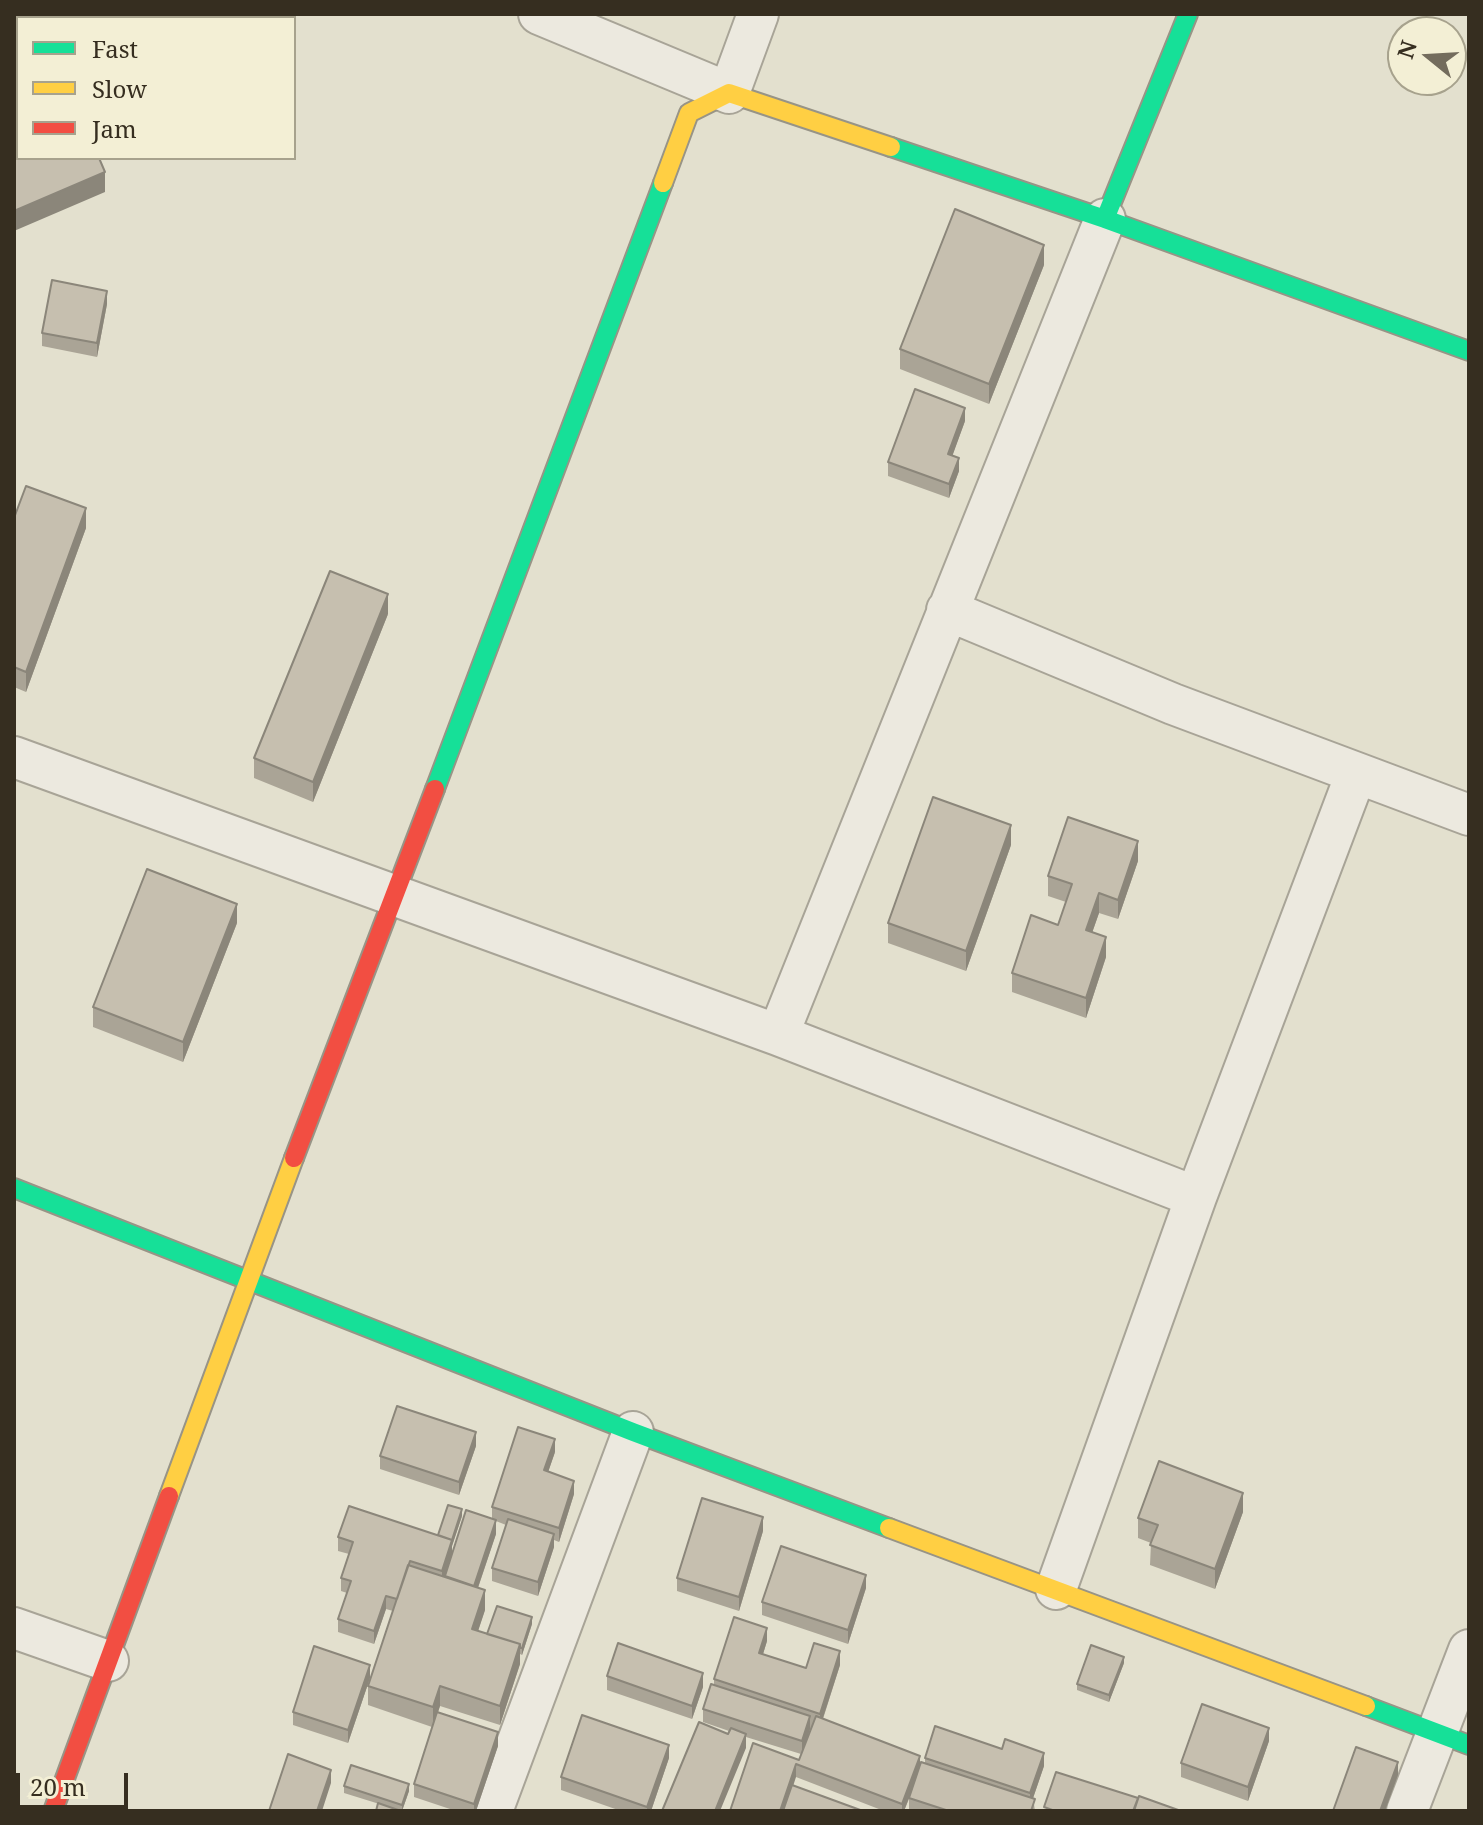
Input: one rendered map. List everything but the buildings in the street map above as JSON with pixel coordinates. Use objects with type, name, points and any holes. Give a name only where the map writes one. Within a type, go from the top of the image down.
[{"type":"street","points":[[539,14],[729,93],[1105,219],[1469,351]]},
{"type":"street","points":[[53,1811],[248,1279],[689,113],[729,93],[758,14]]},
{"type":"street","points":[[778,1035],[1188,14]]},
{"type":"street","points":[[947,610],[1173,704],[1469,815]]},
{"type":"street","points":[[14,757],[778,1035],[1196,1197]]},
{"type":"street","points":[[1056,1589],[1196,1197],[1356,774]]},
{"type":"street","points":[[14,1188],[633,1432],[1453,1739]]},
{"type":"street","points":[[492,1811],[633,1432]]},
{"type":"street","points":[[14,1628],[108,1661]]},
{"type":"street","points":[[1407,1811],[1453,1739],[1469,1650]]},
{"type":"traffic: fast","points":[[1105,219],[1188,14]]},
{"type":"traffic: fast","points":[[891,147],[1105,219],[1469,351]]},
{"type":"traffic: fast","points":[[435,789],[663,183]]},
{"type":"traffic: fast","points":[[14,1188],[633,1432],[889,1528]]},
{"type":"traffic: fast","points":[[1366,1706],[1469,1745]]},
{"type":"traffic: slow","points":[[663,183],[689,113],[729,93],[891,147]]},
{"type":"traffic: slow","points":[[169,1496],[294,1158]]},
{"type":"traffic: slow","points":[[889,1528],[1366,1706]]},
{"type":"traffic: jam","points":[[294,1158],[435,789]]},
{"type":"traffic: jam","points":[[53,1811],[169,1496]]}]
